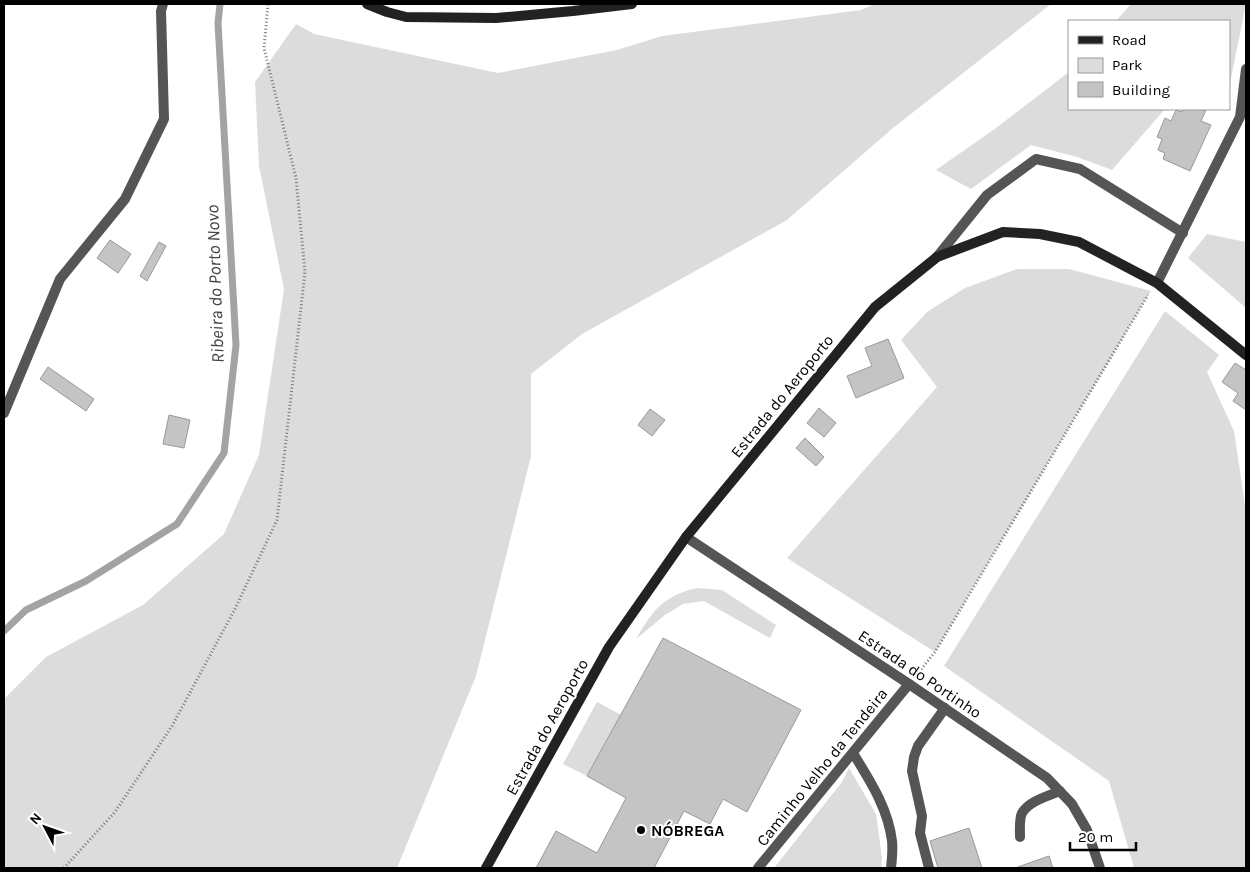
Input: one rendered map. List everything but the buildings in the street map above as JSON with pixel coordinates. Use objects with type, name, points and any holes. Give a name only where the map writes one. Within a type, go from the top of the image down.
[{"type":"main road","points":[[367,4],[406,17],[496,18],[571,8],[632,4]]},
{"type":"main road","name":"Estrada do Aeroporto","points":[[486,868],[609,647],[686,537],[875,307],[937,257],[1003,232],[1040,234],[1079,242],[1157,283],[1246,355]]},
{"type":"street","points":[[4,413],[60,279],[125,199],[164,119],[162,4]]},
{"type":"street","points":[[1157,283],[1240,117],[1246,69]]},
{"type":"street","points":[[937,257],[987,195],[1036,159],[1080,169],[1183,233]]},
{"type":"street","name":"Estrada do Portinho","points":[[686,537],[945,708],[1047,778],[1072,804],[1087,830],[1100,868]]},
{"type":"street","name":"Caminho Velho da Tendeira","points":[[758,868],[909,684]]},
{"type":"street","points":[[929,868],[920,833],[922,816],[912,771],[918,746],[945,708]]},
{"type":"street","points":[[853,753],[876,791],[887,818],[893,842],[891,868]]},
{"type":"street","points":[[1020,837],[1022,814],[1027,808],[1037,801],[1060,791]]},
{"type":"path","points":[[64,868],[115,812],[172,726],[236,607],[277,520],[305,272],[296,178],[264,48],[268,4]]},
{"type":"path","points":[[909,684],[935,652],[1157,283]]},
{"type":"green space","points":[[875,4],[1051,4],[893,128],[787,220],[582,334],[531,374],[531,456],[476,676],[397,868],[4,868],[4,699],[46,657],[143,605],[224,534],[259,455],[284,289],[259,166],[255,82],[296,24],[314,34],[498,73],[617,50],[662,36],[861,10]]},
{"type":"green space","points":[[1131,4],[1246,4],[1230,83],[1230,20],[1117,20]]},
{"type":"green space","points":[[1068,73],[1068,110],[1164,110],[1112,170],[1077,157],[1031,145],[971,189],[936,170],[996,128]]},
{"type":"green space","points":[[1207,234],[1246,242],[1246,308],[1188,258]]},
{"type":"green space","points":[[1017,269],[1069,269],[1151,291],[935,652],[787,558],[937,387],[901,340],[927,312],[965,288]]},
{"type":"green space","points":[[1165,311],[1219,355],[1207,372],[1234,431],[1246,512],[1246,868],[1134,868],[1109,781],[944,666]]},
{"type":"green space","points":[[697,588],[722,590],[776,625],[770,638],[704,601],[683,604],[665,615],[636,639],[654,612],[667,600],[685,591]]},
{"type":"green space","points":[[597,702],[621,715],[587,776],[563,764]]},
{"type":"green space","points":[[849,768],[876,814],[882,858],[881,868],[774,868],[842,782]]},
{"type":"waterway","name":"Ribeira do Porto Novo","points":[[4,631],[26,610],[86,581],[177,524],[224,453],[236,345],[218,23],[220,4]]},
{"type":"place","name":"NÓBREGA","points":[[641,830]]}]
